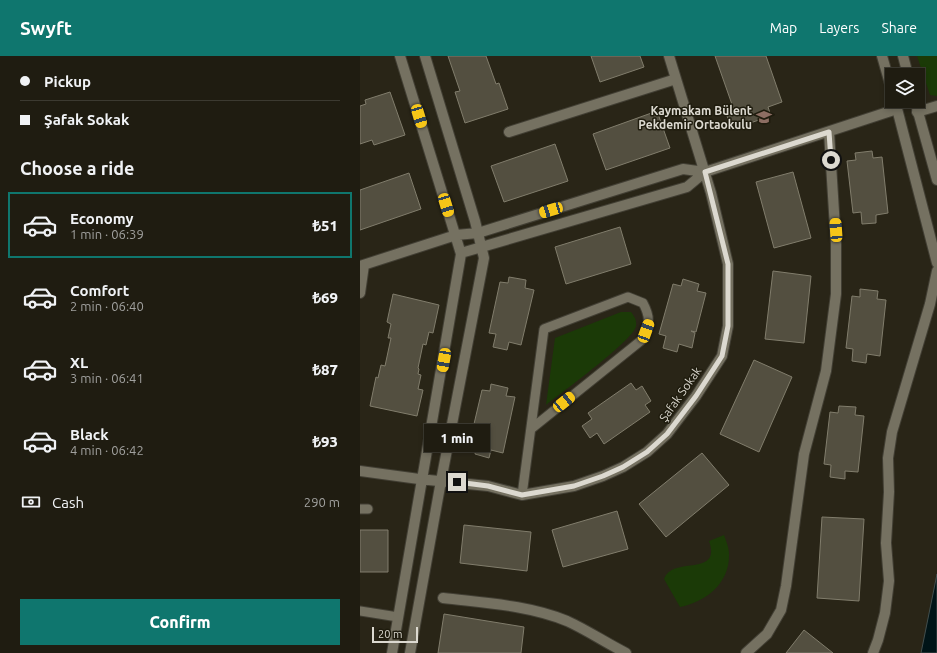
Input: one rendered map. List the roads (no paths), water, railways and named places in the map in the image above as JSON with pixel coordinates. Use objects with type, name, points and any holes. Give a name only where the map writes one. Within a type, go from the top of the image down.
[{"type":"street","points":[[392,653],[461,253],[400,56]]},
{"type":"street","points":[[410,653],[441,481],[484,258],[478,233],[425,56]]},
{"type":"street","name":"Şafak Sokak","points":[[360,471],[488,486],[522,495],[574,486],[616,470],[647,452],[667,434],[696,396],[722,356],[728,326],[728,264],[705,172],[669,56]]},
{"type":"street","points":[[882,56],[885,68]]},
{"type":"street","points":[[903,56],[906,68]]},
{"type":"street","points":[[509,132],[676,79]]},
{"type":"street","points":[[917,112],[937,106]]},
{"type":"street","points":[[461,253],[687,187],[705,172],[829,132],[889,108]]},
{"type":"street","points":[[897,108],[937,263]]},
{"type":"street","points":[[916,108],[937,180]]},
{"type":"street","points":[[746,653],[767,634],[781,610],[786,586],[804,454],[826,371],[836,294],[836,244],[829,132]]},
{"type":"street","points":[[360,293],[362,265],[456,235],[478,233],[683,169],[705,172]]},
{"type":"street","points":[[873,653],[885,613],[889,581],[886,543],[889,492],[888,458],[892,432],[930,304],[937,272]]},
{"type":"street","points":[[443,598],[512,606],[546,614],[587,631],[626,653]]},
{"type":"lane","points":[[522,495],[544,329],[628,297],[643,303],[648,313],[649,323],[643,339],[531,429]]},
{"type":"lane","points":[[360,611],[398,617]]},
{"type":"place","name":"Kaymakam Bülent Pekdemir Ortaokulu","points":[[764,117]]}]
